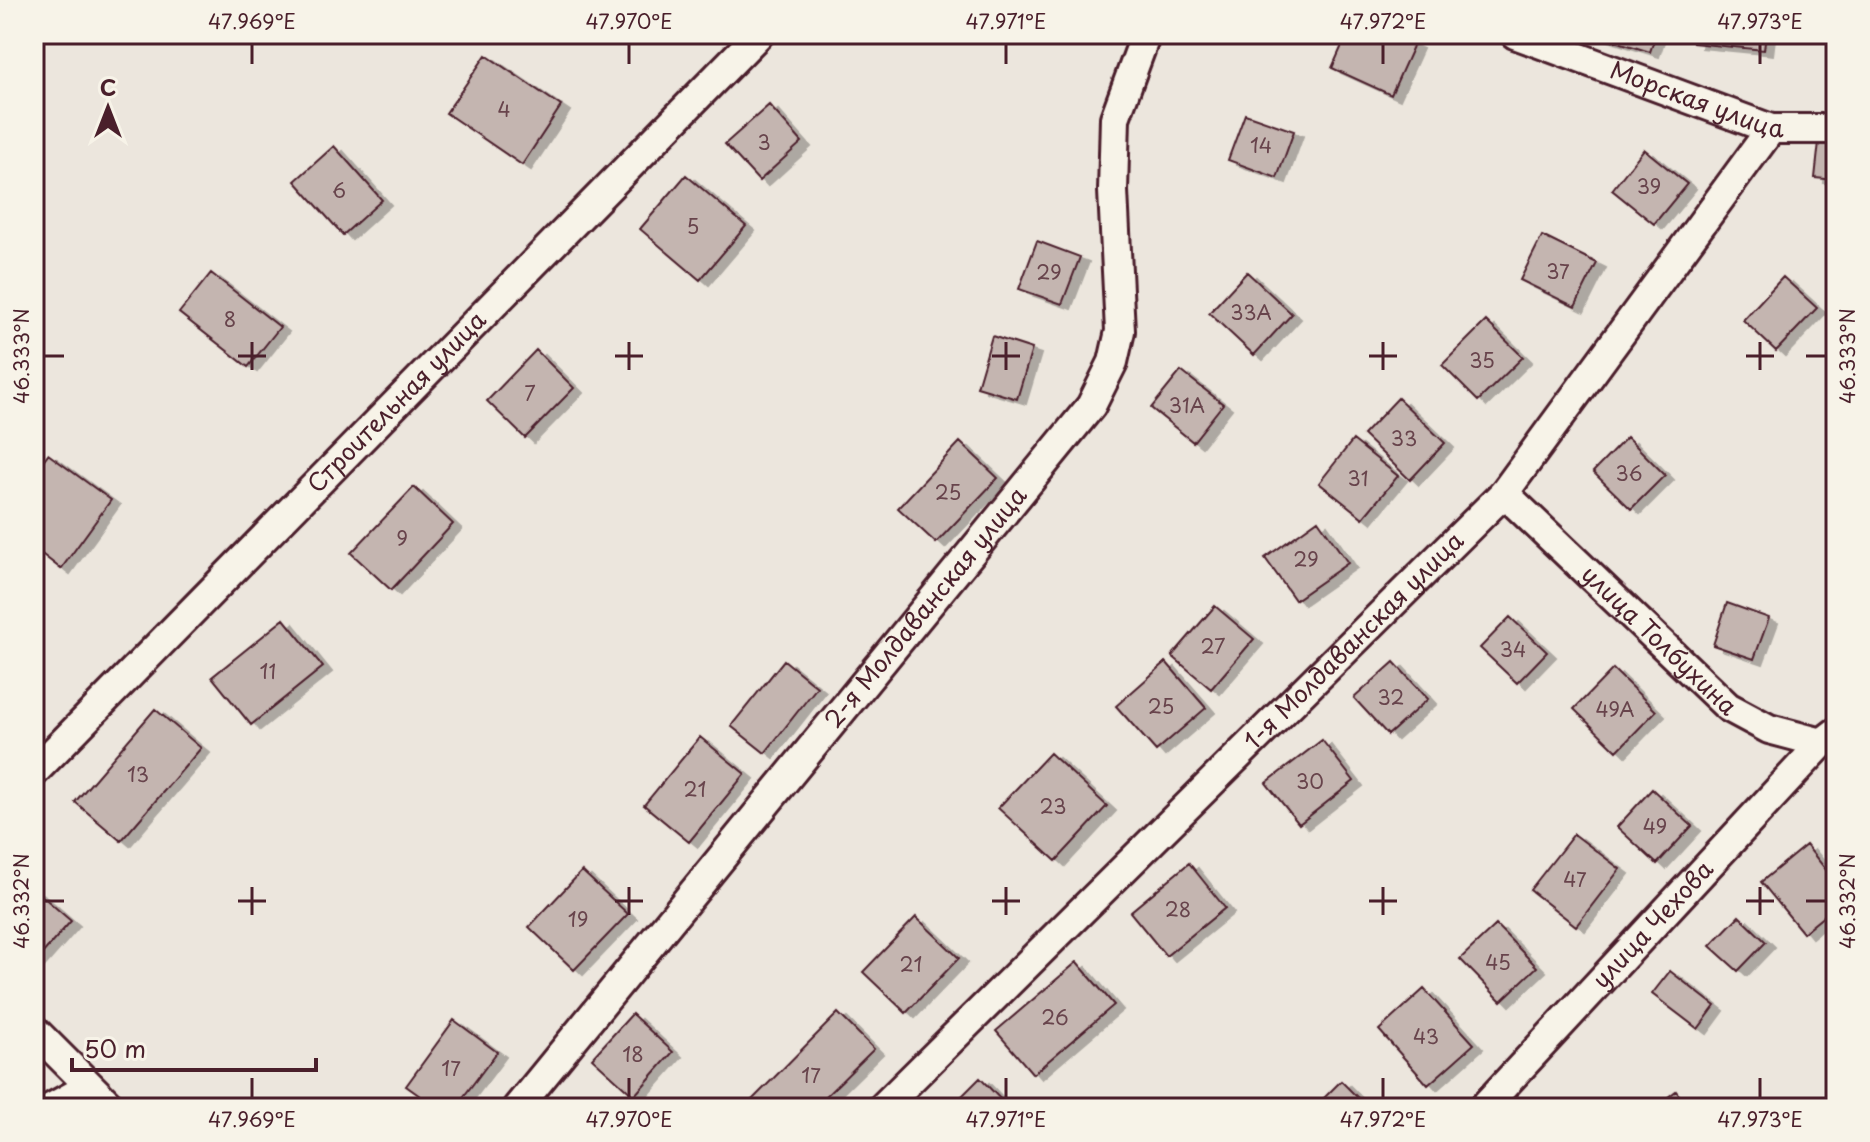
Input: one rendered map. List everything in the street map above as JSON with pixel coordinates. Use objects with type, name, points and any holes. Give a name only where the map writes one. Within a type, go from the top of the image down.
[{"type":"street","name":"Строительная улица","points":[[34,772],[759,34]]},
{"type":"street","name":"2-я Молдаванская улица","points":[[517,1108],[1091,406],[1113,362],[1120,331],[1113,191],[1115,118],[1146,34]]},
{"type":"street","name":"Морская улица","points":[[1515,34],[1771,129],[1836,129]]},
{"type":"street","name":"1-я Молдаванская улица","points":[[882,1108],[1504,493],[1771,129]]},
{"type":"street","name":"улица Толбухина","points":[[1504,493],[1728,707],[1769,729],[1829,738]]},
{"type":"street","name":"улица Чехова","points":[[1483,1108],[1829,738]]},
{"type":"street","points":[[34,1030],[112,1108]]},
{"type":"street","points":[[51,1108],[89,1087]]},
{"type":"building","points":[[1212,34],[1260,34],[1259,41]]},
{"type":"building","points":[[1347,34],[1393,34],[1414,44],[1391,95],[1332,68]]},
{"type":"building","points":[[1593,34],[1656,34],[1650,52]]},
{"type":"building","points":[[1694,34],[1766,34],[1764,50],[1693,43]]},
{"type":"building","points":[[486,55],[561,106],[522,165],[446,113]]},
{"type":"building","points":[[769,105],[802,142],[759,181],[725,144]]},
{"type":"building","points":[[1245,114],[1294,131],[1277,178],[1228,160]]},
{"type":"building","points":[[1819,142],[1836,144],[1836,180],[1815,178]]},
{"type":"building","points":[[334,146],[382,200],[343,235],[295,181]]},
{"type":"building","points":[[1644,149],[1687,184],[1654,224],[1612,190]]},
{"type":"building","points":[[686,175],[746,226],[700,280],[640,229]]},
{"type":"building","points":[[1542,236],[1597,263],[1575,307],[1520,280]]},
{"type":"building","points":[[1037,241],[1080,257],[1062,304],[1019,289]]},
{"type":"building","points":[[1247,272],[1292,314],[1254,355],[1209,313]]},
{"type":"building","points":[[211,273],[280,327],[248,367],[179,313]]},
{"type":"building","points":[[1783,277],[1817,308],[1776,351],[1743,320]]},
{"type":"building","points":[[1486,321],[1523,357],[1478,401],[1442,365]]},
{"type":"building","points":[[992,336],[1032,349],[1017,399],[977,387]]},
{"type":"building","points":[[536,350],[574,388],[525,438],[487,401]]},
{"type":"building","points":[[1181,371],[1223,404],[1193,442],[1151,408]]},
{"type":"building","points":[[1398,398],[1445,443],[1410,480],[1363,435]]},
{"type":"building","points":[[1627,437],[1665,475],[1631,509],[1593,472]]},
{"type":"building","points":[[1353,440],[1398,476],[1363,518],[1319,483]]},
{"type":"building","points":[[960,442],[998,478],[936,543],[898,508]]},
{"type":"building","points":[[48,454],[111,500],[61,569],[34,548],[34,473]]},
{"type":"building","points":[[414,487],[453,524],[391,590],[351,553]]},
{"type":"building","points":[[1318,520],[1348,563],[1295,600],[1265,558]]},
{"type":"building","points":[[1727,603],[1769,618],[1754,659],[1713,645]]},
{"type":"building","points":[[1215,606],[1254,639],[1211,689],[1172,656]]},
{"type":"building","points":[[1510,617],[1547,652],[1517,683],[1480,648]]},
{"type":"building","points":[[284,619],[323,667],[251,725],[212,677]]},
{"type":"building","points":[[784,660],[817,687],[765,753],[731,726]]},
{"type":"building","points":[[1166,662],[1206,708],[1156,751],[1116,706]]},
{"type":"building","points":[[1394,662],[1428,699],[1388,735],[1354,698]]},
{"type":"building","points":[[1613,669],[1656,711],[1617,751],[1574,709]]},
{"type":"building","points":[[155,709],[201,748],[121,841],[75,802]]},
{"type":"building","points":[[700,737],[745,774],[689,842],[644,805]]},
{"type":"building","points":[[1322,740],[1354,781],[1299,824],[1266,783]]},
{"type":"building","points":[[1050,753],[1107,806],[1056,861],[998,808]]},
{"type":"building","points":[[1652,789],[1692,826],[1657,864],[1617,827]]},
{"type":"building","points":[[1574,834],[1620,869],[1576,926],[1530,890]]},
{"type":"building","points":[[1806,845],[1836,882],[1836,906],[1803,933],[1761,882]]},
{"type":"building","points":[[1189,863],[1225,908],[1166,956],[1130,912]]},
{"type":"building","points":[[582,871],[628,914],[574,970],[529,927]]},
{"type":"building","points":[[34,889],[71,921],[34,963]]},
{"type":"building","points":[[1739,916],[1766,942],[1738,971],[1710,946]]},
{"type":"building","points":[[916,917],[959,958],[906,1013],[863,972]]},
{"type":"building","points":[[1496,925],[1537,967],[1501,1001],[1460,959]]},
{"type":"building","points":[[1077,962],[1114,1005],[1033,1074],[996,1031]]},
{"type":"building","points":[[1670,971],[1715,1006],[1698,1029],[1652,994]]},
{"type":"building","points":[[1424,989],[1474,1044],[1428,1085],[1379,1030]]},
{"type":"building","points":[[838,1013],[874,1049],[814,1108],[752,1108],[748,1104]]},
{"type":"building","points":[[632,1014],[673,1052],[634,1096],[592,1058]]},
{"type":"building","points":[[454,1020],[497,1052],[455,1108],[437,1108],[406,1086]]},
{"type":"building","points":[[980,1078],[1009,1108],[950,1108]]},
{"type":"building","points":[[1341,1081],[1368,1108],[1314,1108]]},
{"type":"building","points":[[1676,1091],[1689,1108],[1654,1108]]}]
